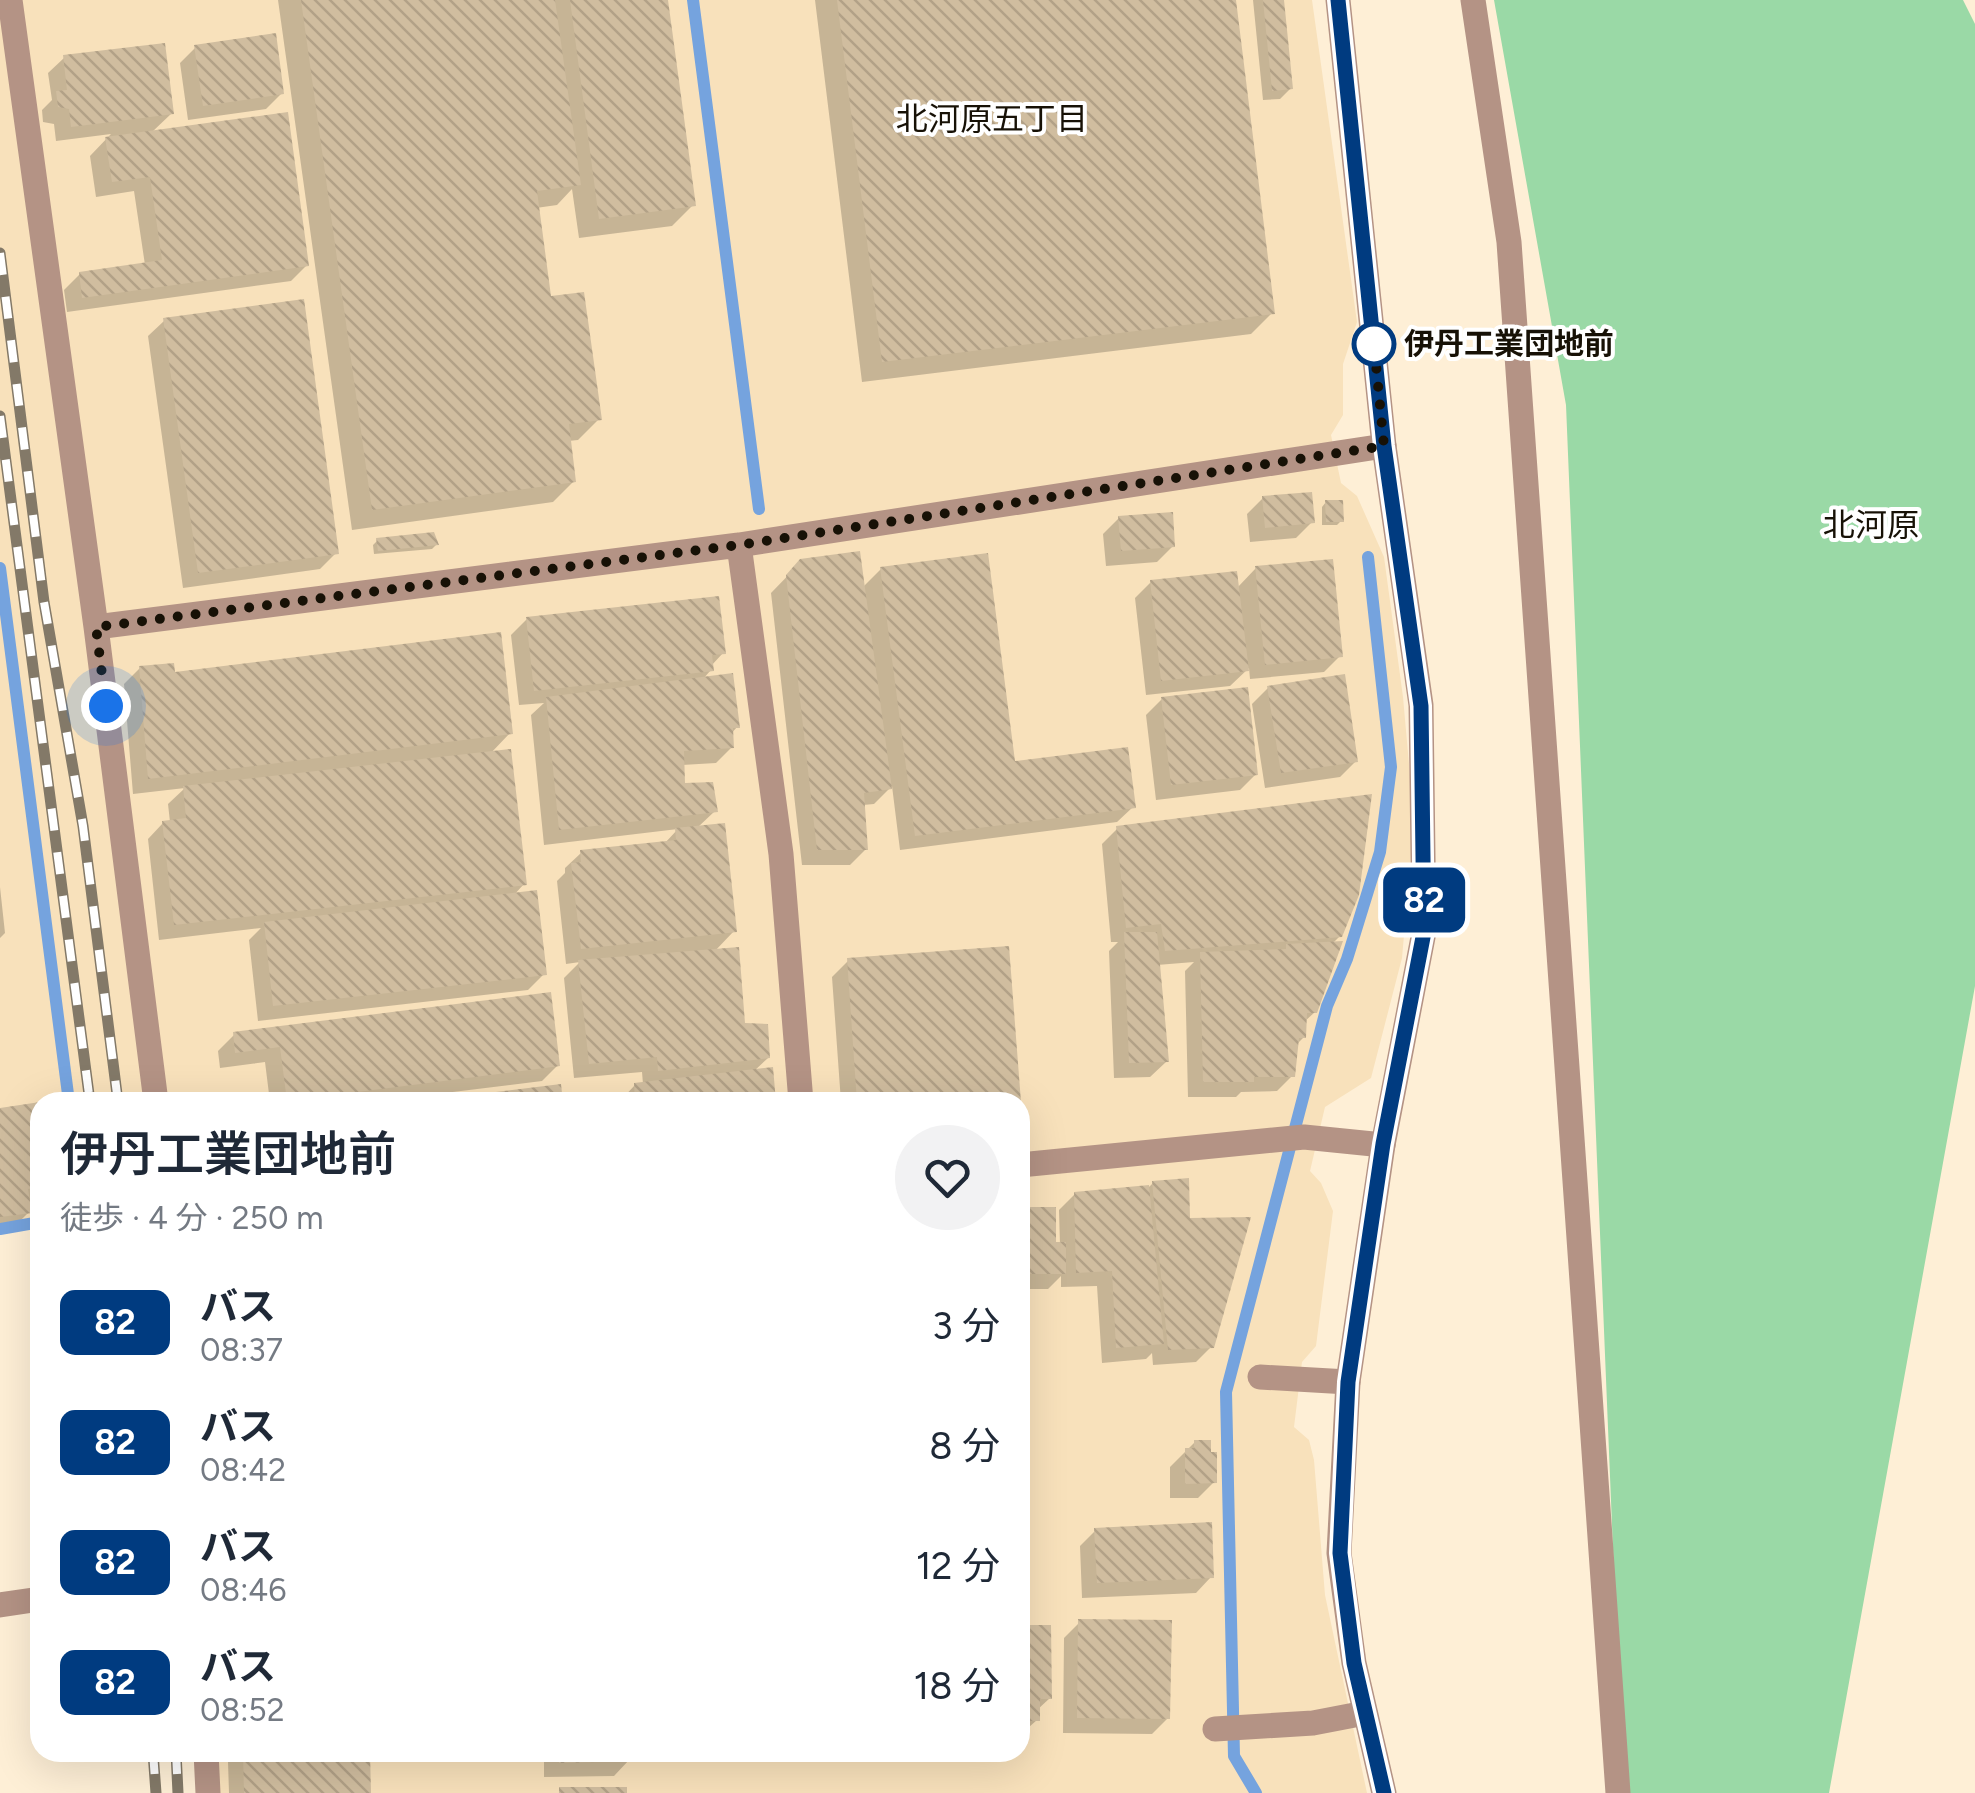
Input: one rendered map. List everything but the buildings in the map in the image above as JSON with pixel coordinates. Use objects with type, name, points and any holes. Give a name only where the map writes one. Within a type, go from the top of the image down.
[{"type":"street","points":[[10,0],[155,1092]]},
{"type":"street","points":[[1338,0],[1384,446],[1421,706],[1424,932],[1383,1144],[1348,1382],[1340,1553],[1354,1663],[1384,1793]]},
{"type":"street","points":[[1474,0],[1509,242],[1618,1793]]},
{"type":"street","points":[[96,627],[739,545],[1384,446]]},
{"type":"street","points":[[739,545],[780,854],[800,1092]]},
{"type":"street","points":[[1030,1165],[1304,1136],[1383,1144]]},
{"type":"street","points":[[1260,1377],[1348,1382]]},
{"type":"street","points":[[0,1605],[30,1600]]},
{"type":"street","points":[[1215,1729],[1313,1722],[1365,1712]]},
{"type":"street","points":[[206,1762],[208,1793]]},
{"type":"shaded area","points":[[0,0],[1312,0],[1357,322],[1343,364],[1343,415],[1331,435],[1341,483],[1357,496],[1384,557],[1403,697],[1414,820],[1402,958],[1371,1078],[1325,1107],[1310,1171],[1321,1183],[1333,1211],[1316,1346],[1302,1362],[1294,1427],[1309,1440],[1314,1460],[1325,1595],[1367,1793],[216,1793],[214,1762],[1030,1762],[1030,1092],[30,1092],[30,1229],[0,1230]]},
{"type":"green space","points":[[1494,0],[1963,0],[1975,24],[1975,986],[1829,1793],[1623,1793],[1566,405]]},
{"type":"waterway","points":[[693,0],[759,509]]},
{"type":"waterway","points":[[1256,1793],[1234,1756],[1226,1392],[1327,1006],[1347,959],[1380,852],[1391,767],[1368,557]]},
{"type":"waterway","points":[[0,568],[68,1092]]},
{"type":"waterway","points":[[0,1229],[30,1224]]},
{"type":"railway","points":[[0,253],[44,602],[83,826],[117,1092]]},
{"type":"railway","points":[[0,416],[89,1092]]},
{"type":"railway","points":[[154,1762],[156,1793]]},
{"type":"railway","points":[[176,1762],[178,1793]]},
{"type":"bus line","name":"82","points":[[1338,0],[1384,446],[1421,706],[1424,932],[1383,1144],[1348,1382],[1340,1553],[1354,1663],[1384,1793]]},
{"type":"place","name":"伊丹工業団地前","points":[[1374,344]]},
{"type":"district","name":"北河原五丁目","points":[[992,119]]},
{"type":"district","name":"北河原","points":[[1871,525]]},
{"type":"route","points":[[106,706],[96,627],[739,545],[1384,446],[1374,344]]}]
